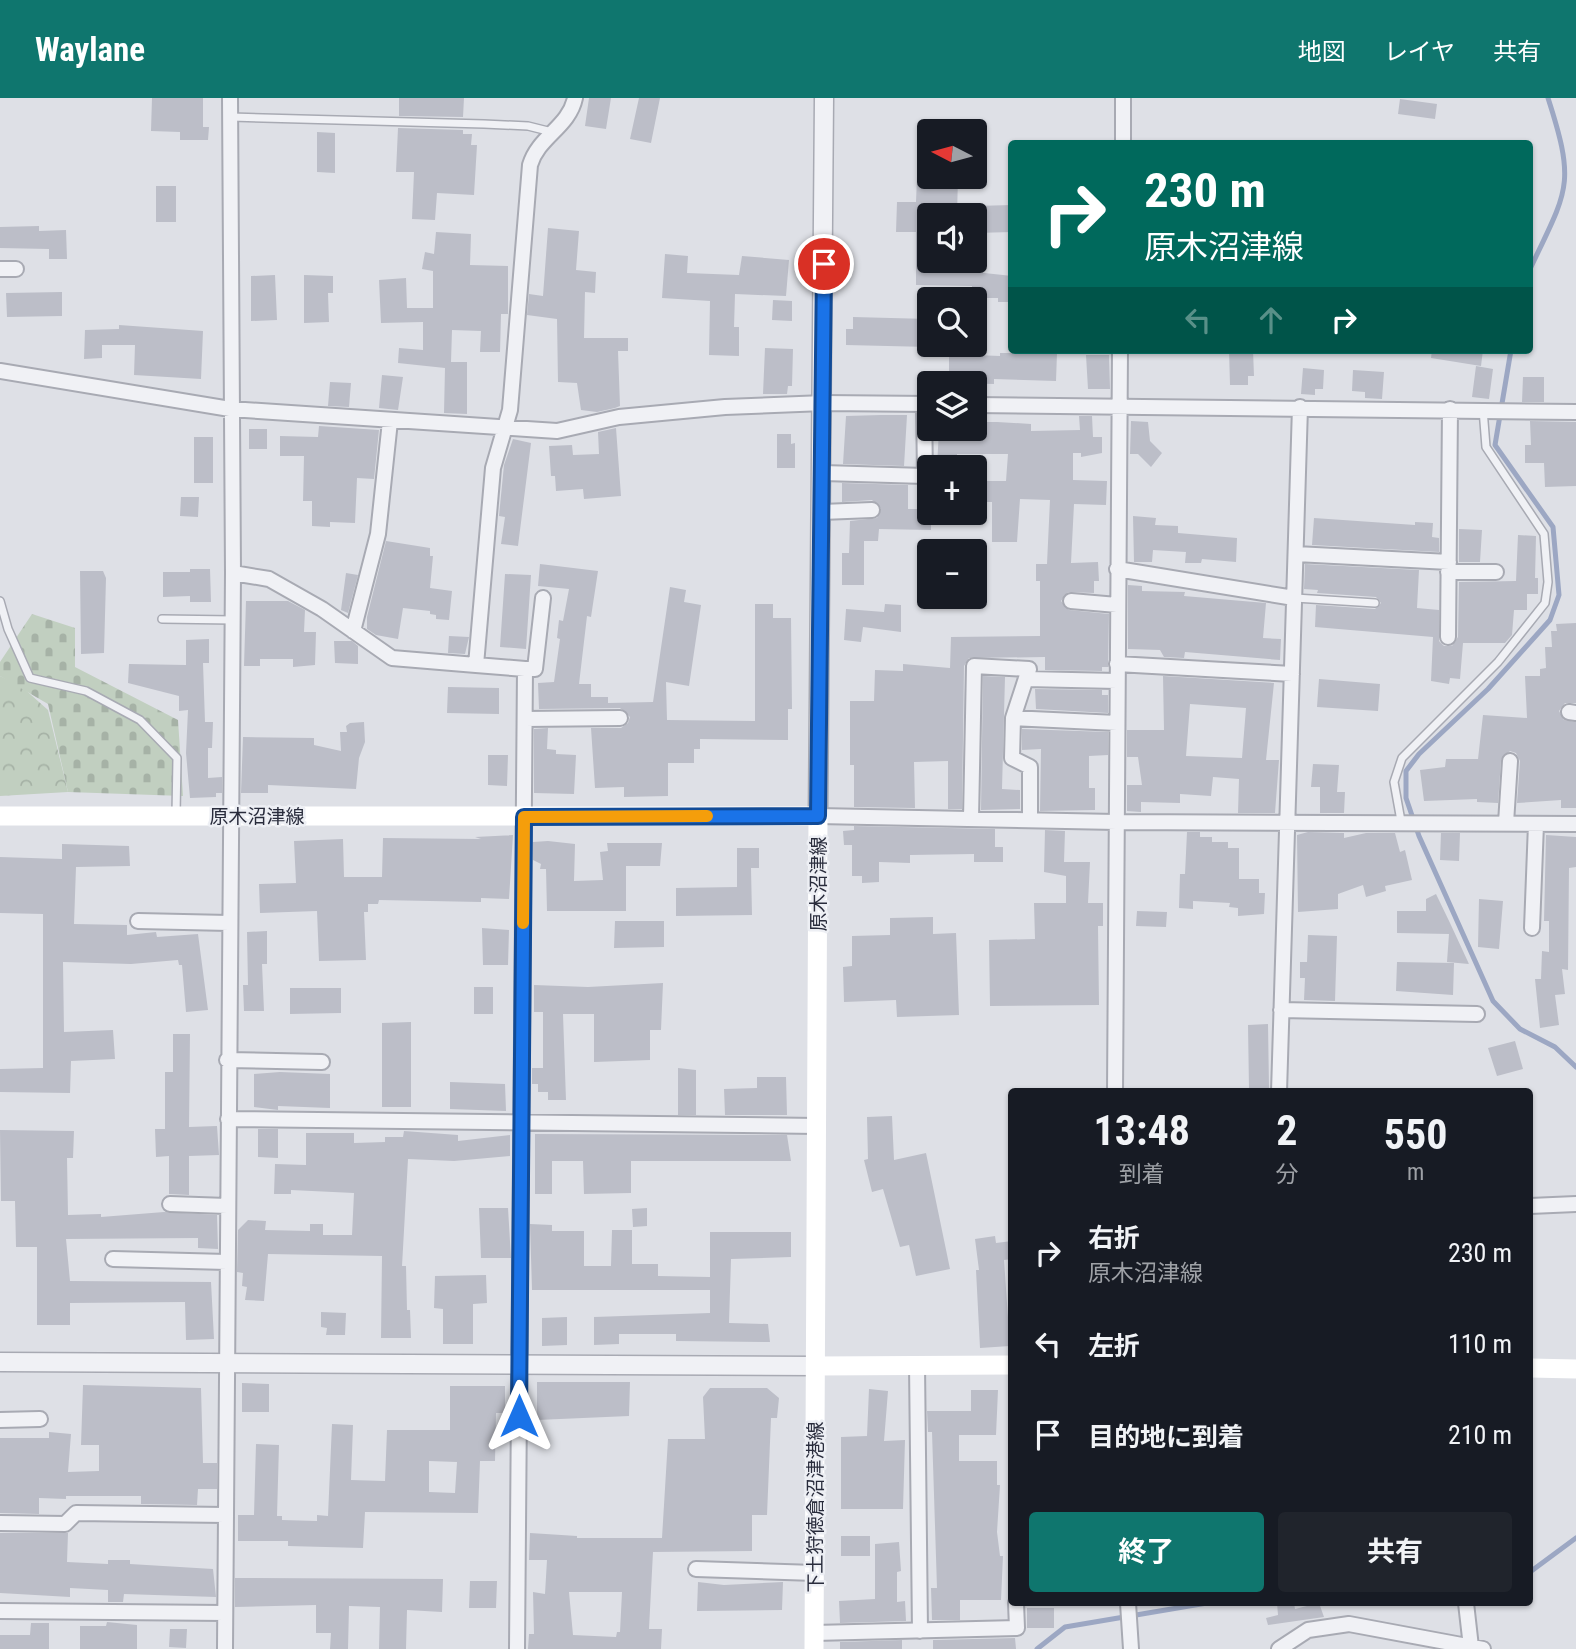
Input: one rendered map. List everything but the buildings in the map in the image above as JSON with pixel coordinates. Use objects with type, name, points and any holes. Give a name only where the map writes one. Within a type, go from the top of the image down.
[{"type":"main road","name":"原木沼津線","points":[[0,816],[818,816],[816,1366]]},
{"type":"main road","points":[[816,1366],[1008,1365]]},
{"type":"main road","name":"下土狩徳倉沼津港線","points":[[814,1641],[816,1366]]},
{"type":"main road","points":[[1533,1368],[1576,1369]]},
{"type":"street","points":[[225,1649],[233,620],[230,98]]},
{"type":"street","points":[[476,665],[494,468],[512,393],[522,238],[530,165],[534,150],[567,117],[575,98]]},
{"type":"street","points":[[824,98],[824,403],[818,816],[1116,822],[1403,821],[1576,824]]},
{"type":"street","points":[[1123,98],[1123,140]]},
{"type":"street","points":[[0,269],[16,270]]},
{"type":"street","points":[[1115,1088],[1120,354]]},
{"type":"street","points":[[0,371],[230,409],[487,427],[504,425],[557,431],[619,417],[724,407],[824,403],[917,404]]},
{"type":"street","points":[[987,405],[1576,412]]},
{"type":"street","points":[[1279,1088],[1300,407]]},
{"type":"street","points":[[1448,638],[1450,409]]},
{"type":"street","points":[[353,631],[378,534],[390,421]]},
{"type":"street","points":[[823,473],[925,475],[926,441]]},
{"type":"street","points":[[822,512],[872,510]]},
{"type":"street","points":[[1296,554],[1496,572]]},
{"type":"street","points":[[1117,569],[1294,598]]},
{"type":"street","points":[[233,573],[269,579],[353,631],[392,659],[535,669],[543,598]]},
{"type":"street","points":[[1071,601],[1117,605]]},
{"type":"street","points":[[1117,664],[1292,674]]},
{"type":"street","points":[[971,819],[974,666],[1030,669],[1013,718],[1012,758],[1030,767],[1030,820]]},
{"type":"street","points":[[517,1649],[525,719],[525,669],[521,669]]},
{"type":"street","points":[[1026,679],[1117,681]]},
{"type":"street","points":[[525,719],[620,718]]},
{"type":"street","points":[[1013,718],[1117,723]]},
{"type":"street","points":[[1506,823],[1510,761]]},
{"type":"street","points":[[1532,928],[1536,824]]},
{"type":"street","points":[[138,921],[229,923]]},
{"type":"street","points":[[1281,1010],[1477,1014]]},
{"type":"street","points":[[228,1060],[322,1062]]},
{"type":"street","points":[[228,1119],[817,1126]]},
{"type":"street","points":[[170,1204],[228,1206]]},
{"type":"street","points":[[1533,1206],[1576,1204]]},
{"type":"street","points":[[113,1259],[227,1262]]},
{"type":"street","points":[[0,1362],[816,1366]]},
{"type":"street","points":[[917,1365],[920,1631]]},
{"type":"street","points":[[0,1420],[40,1419]]},
{"type":"street","points":[[0,1523],[65,1524],[76,1513],[225,1514]]},
{"type":"street","points":[[696,1569],[815,1573]]},
{"type":"street","points":[[814,1641],[920,1631],[1017,1628],[1016,1606]]},
{"type":"street","points":[[1128,1606],[1131,1649]]},
{"type":"street","points":[[1281,1648],[1308,1630],[1349,1623],[1470,1648],[1466,1606]]},
{"type":"street","points":[[0,1612],[225,1613]]},
{"type":"lane","points":[[231,117],[528,126],[553,132]]},
{"type":"lane","points":[[1403,821],[1394,782],[1402,758],[1498,663],[1545,603],[1548,582],[1544,534],[1486,447],[1487,409]]},
{"type":"lane","points":[[1294,598],[1375,603]]},
{"type":"lane","points":[[0,601],[8,629],[30,678],[86,691],[140,720],[177,758],[176,816]]},
{"type":"lane","points":[[162,619],[233,620]]},
{"type":"green space","points":[[32,614],[75,628],[75,667],[178,720],[183,796],[68,792],[48,704],[0,676],[0,662]]},
{"type":"green space","points":[[0,676],[21,686],[48,710],[68,792],[0,796]]},
{"type":"waterway","points":[[1533,263],[1553,221],[1564,186],[1562,150],[1548,98]]},
{"type":"waterway","points":[[1510,354],[1495,445],[1553,527],[1559,595],[1550,620],[1488,689],[1419,754],[1406,771],[1406,798],[1419,836],[1493,1001],[1520,1029],[1555,1047],[1576,1067]]},
{"type":"waterway","points":[[1533,1570],[1576,1538]]},
{"type":"waterway","points":[[1037,1649],[1065,1627],[1189,1606]]},
{"type":"slow traffic","points":[[523,923],[524,817],[707,816]]},
{"type":"route","points":[[519,1416],[524,817],[818,816],[824,264]]}]
